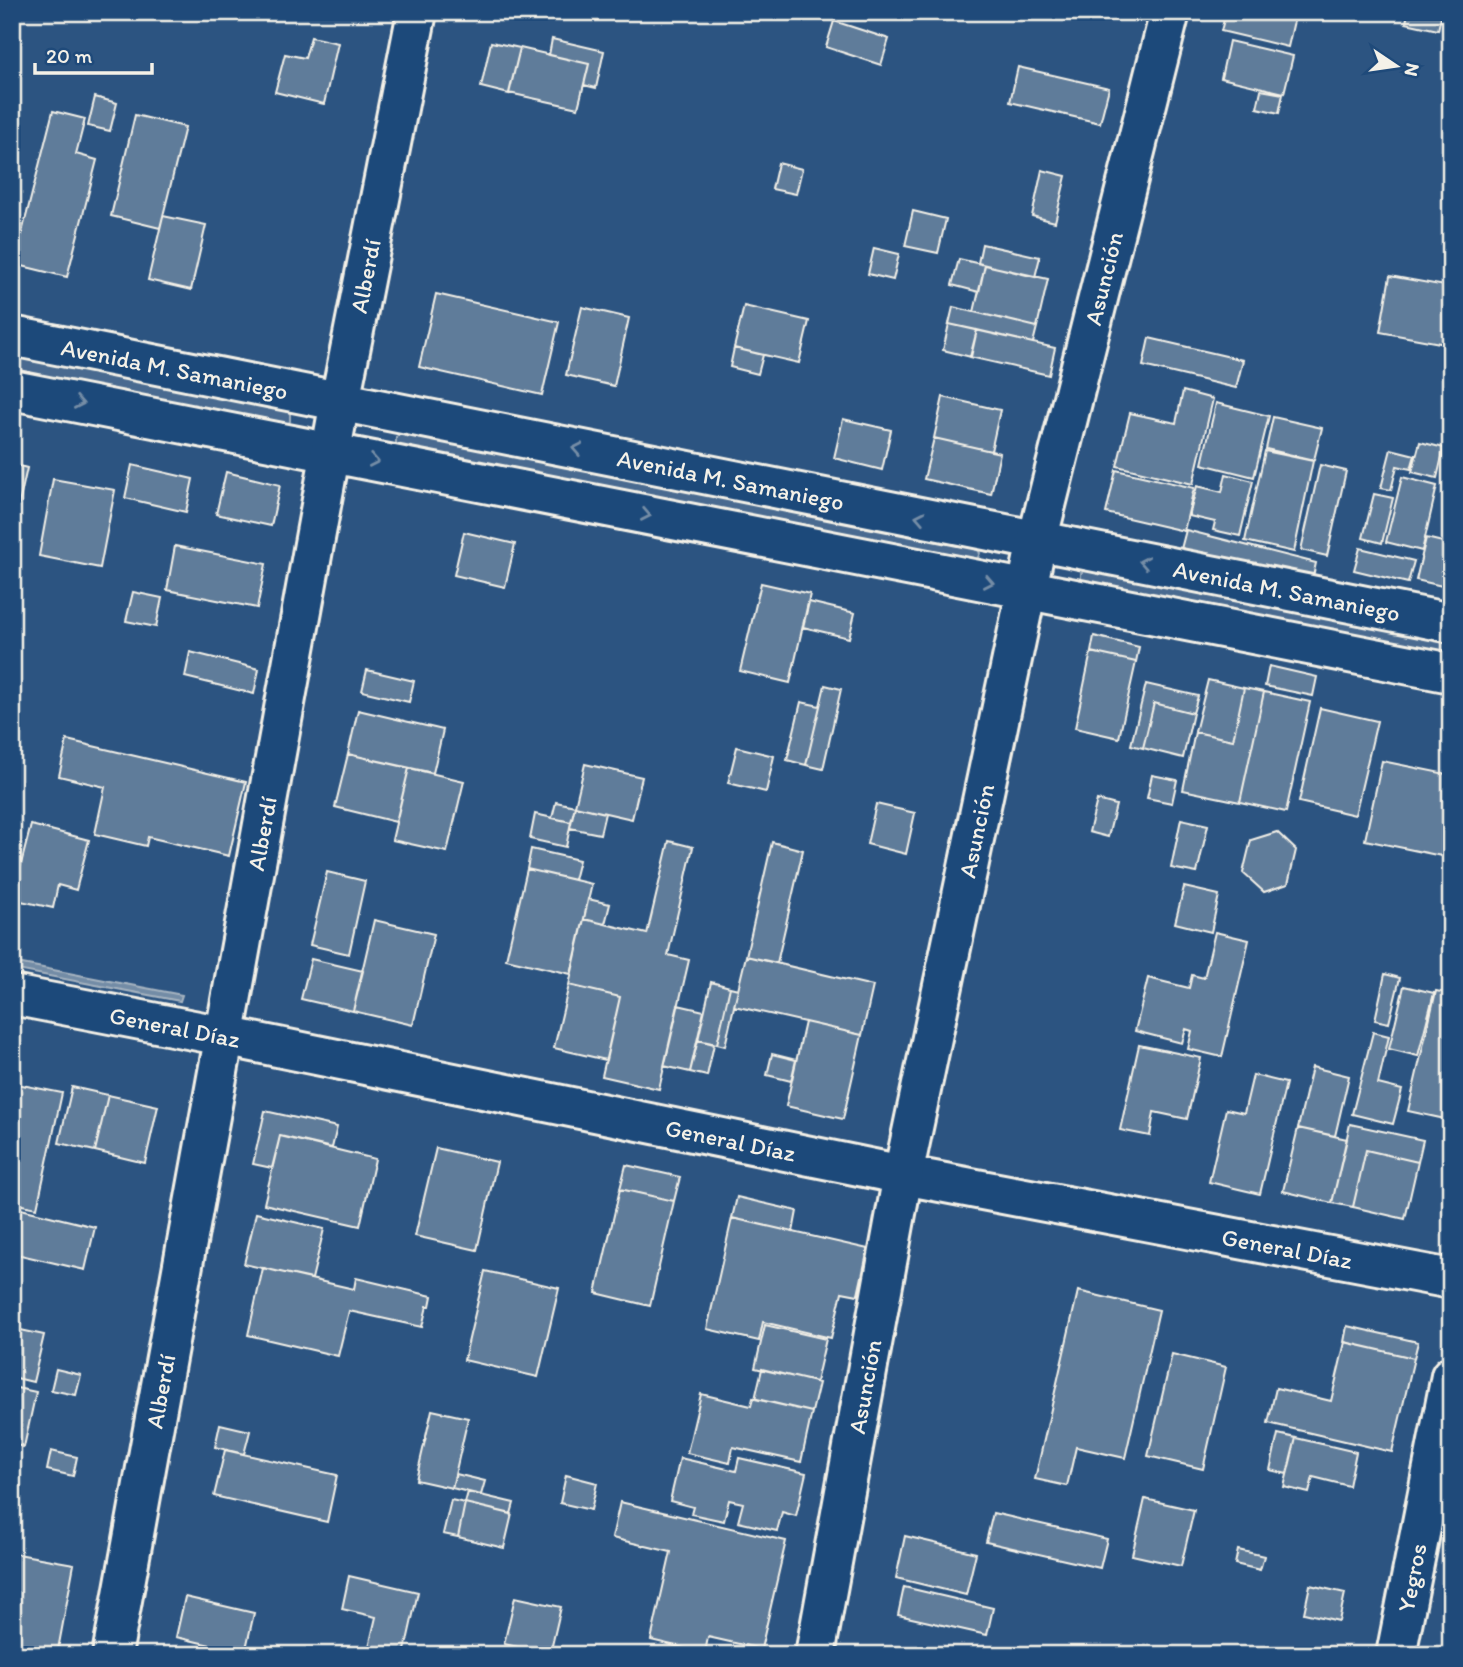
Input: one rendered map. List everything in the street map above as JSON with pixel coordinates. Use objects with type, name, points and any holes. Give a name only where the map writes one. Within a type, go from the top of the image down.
[{"type":"street","name":"Alberdí","points":[[112,1655],[330,453],[417,12]]},
{"type":"street","name":"Asunción","points":[[815,1655],[903,1175],[1037,541],[1170,12]]},
{"type":"street","name":"Avenida M. Samaniego","points":[[12,336],[1451,623]]},
{"type":"street","name":"Avenida M. Samaniego","points":[[12,390],[1451,673]]},
{"type":"street","name":"General Díaz","points":[[12,995],[903,1175],[1451,1279]]},
{"type":"street","name":"Yegros","points":[[1395,1655],[1451,1376]]},
{"type":"shaded area","points":[[12,354],[286,408],[290,412],[290,421],[288,425],[12,373]]},
{"type":"shaded area","points":[[405,432],[975,546],[980,553],[976,562],[396,447],[396,437]]},
{"type":"shaded area","points":[[1089,568],[1451,641],[1451,659],[1081,582],[1081,573]]},
{"type":"shaded area","points":[[12,962],[182,995],[180,1001],[12,969]]},
{"type":"building","points":[[584,12],[612,12],[611,18]]},
{"type":"building","points":[[1226,12],[1296,12],[1288,47],[1221,31]]},
{"type":"building","points":[[1408,12],[1442,12],[1438,30],[1406,23]]},
{"type":"building","points":[[834,21],[889,39],[881,65],[826,47]]},
{"type":"building","points":[[311,37],[338,43],[324,104],[275,92],[285,54],[305,58]]},
{"type":"building","points":[[552,39],[604,51],[596,88],[584,85],[589,64],[549,55]]},
{"type":"building","points":[[1229,41],[1293,56],[1284,93],[1221,78]]},
{"type":"building","points":[[491,42],[520,48],[509,94],[481,87]]},
{"type":"building","points":[[520,48],[589,64],[578,108],[509,93]]},
{"type":"building","points":[[1018,67],[1109,88],[1100,123],[1010,102]]},
{"type":"building","points":[[1261,90],[1283,94],[1279,113],[1257,108]]},
{"type":"building","points":[[95,97],[117,103],[110,131],[88,126]]},
{"type":"building","points":[[53,111],[85,119],[76,154],[97,160],[67,277],[14,264]]},
{"type":"building","points":[[135,115],[185,127],[160,228],[111,216]]},
{"type":"building","points":[[778,163],[802,169],[796,194],[772,189]]},
{"type":"building","points":[[1042,170],[1066,176],[1055,222],[1032,216]]},
{"type":"building","points":[[12,191],[20,193],[12,222]]},
{"type":"building","points":[[913,211],[946,219],[938,253],[905,246]]},
{"type":"building","points":[[163,216],[206,225],[191,290],[148,280]]},
{"type":"building","points":[[982,244],[1040,257],[1035,277],[978,263]]},
{"type":"building","points":[[874,248],[899,254],[893,280],[868,274]]},
{"type":"building","points":[[959,259],[985,265],[979,292],[952,285]]},
{"type":"building","points":[[985,265],[1048,279],[1037,327],[974,312]]},
{"type":"building","points":[[1390,276],[1451,287],[1451,345],[1380,332]]},
{"type":"building","points":[[436,294],[559,322],[542,395],[419,367]]},
{"type":"building","points":[[744,306],[809,321],[799,363],[734,348]]},
{"type":"building","points":[[582,307],[629,318],[614,386],[566,375]]},
{"type":"building","points":[[953,307],[1037,327],[1033,343],[949,324]]},
{"type":"building","points":[[949,324],[977,330],[971,357],[943,350]]},
{"type":"building","points":[[977,330],[1055,348],[1049,375],[970,357]]},
{"type":"building","points":[[1149,338],[1243,360],[1236,388],[1143,366]]},
{"type":"building","points":[[734,348],[763,355],[758,374],[730,367]]},
{"type":"building","points":[[1183,391],[1213,399],[1193,484],[1117,466],[1130,413],[1176,423]]},
{"type":"building","points":[[943,397],[1000,410],[991,451],[934,438]]},
{"type":"building","points":[[1216,403],[1269,416],[1254,477],[1202,464]]},
{"type":"building","points":[[1273,417],[1322,428],[1314,460],[1266,449]]},
{"type":"building","points":[[843,419],[891,430],[882,470],[834,458]]},
{"type":"building","points":[[934,438],[1000,453],[991,494],[924,479]]},
{"type":"building","points":[[1420,442],[1444,448],[1437,478],[1412,472]]},
{"type":"building","points":[[1391,449],[1415,455],[1411,469],[1397,466],[1391,490],[1381,488]]},
{"type":"building","points":[[1265,451],[1313,461],[1294,552],[1245,541]]},
{"type":"building","points":[[12,464],[27,468],[15,522],[12,521]]},
{"type":"building","points":[[132,465],[193,479],[186,512],[125,498]]},
{"type":"building","points":[[1320,465],[1346,471],[1327,556],[1301,550]]},
{"type":"building","points":[[1116,470],[1194,488],[1184,531],[1106,513]]},
{"type":"building","points":[[226,472],[280,485],[271,526],[216,514]]},
{"type":"building","points":[[1226,474],[1253,481],[1240,536],[1213,530],[1215,522],[1189,516],[1197,486],[1222,492]]},
{"type":"building","points":[[1402,477],[1437,486],[1422,551],[1386,542]]},
{"type":"building","points":[[53,479],[115,490],[100,568],[39,556]]},
{"type":"building","points":[[1374,494],[1393,498],[1382,543],[1363,538]]},
{"type":"building","points":[[1186,530],[1316,563],[1312,581],[1181,549]]},
{"type":"building","points":[[464,532],[515,544],[505,587],[454,575]]},
{"type":"building","points":[[1426,538],[1451,544],[1451,588],[1416,580]]},
{"type":"building","points":[[175,546],[266,564],[257,608],[167,590]]},
{"type":"building","points":[[1360,548],[1414,561],[1408,583],[1354,570]]},
{"type":"building","points":[[761,583],[810,594],[790,683],[740,671]]},
{"type":"building","points":[[133,592],[162,598],[156,627],[126,621]]},
{"type":"building","points":[[809,602],[855,613],[849,638],[803,627]]},
{"type":"building","points":[[1094,636],[1139,647],[1136,662],[1091,652]]},
{"type":"building","points":[[190,652],[259,669],[254,694],[185,677]]},
{"type":"building","points":[[1091,652],[1136,662],[1119,738],[1075,728]]},
{"type":"building","points":[[1269,666],[1317,677],[1313,696],[1265,686]]},
{"type":"building","points":[[367,670],[414,681],[409,702],[362,691]]},
{"type":"building","points":[[1208,680],[1244,688],[1233,740],[1195,732]]},
{"type":"building","points":[[1146,684],[1198,696],[1193,713],[1154,703],[1143,748],[1131,745]]},
{"type":"building","points":[[825,685],[841,689],[823,769],[806,765]]},
{"type":"building","points":[[1244,688],[1264,692],[1240,802],[1183,790],[1195,732],[1233,740]]},
{"type":"building","points":[[1264,692],[1310,702],[1286,812],[1240,802]]},
{"type":"building","points":[[801,702],[820,706],[806,765],[787,760]]},
{"type":"building","points":[[1154,703],[1193,713],[1183,758],[1143,748]]},
{"type":"building","points":[[1320,708],[1377,721],[1355,815],[1299,802]]},
{"type":"building","points":[[358,710],[443,730],[433,773],[348,754]]},
{"type":"building","points":[[67,740],[246,782],[229,856],[148,837],[146,846],[95,834],[105,787],[59,776]]},
{"type":"building","points":[[737,747],[774,756],[766,792],[728,783]]},
{"type":"building","points":[[348,754],[409,768],[396,822],[335,807]]},
{"type":"building","points":[[1382,761],[1451,775],[1451,858],[1365,840]]},
{"type":"building","points":[[585,764],[642,777],[632,819],[575,806]]},
{"type":"building","points":[[409,768],[464,781],[447,852],[392,840]]},
{"type":"building","points":[[1152,775],[1177,780],[1172,803],[1147,798]]},
{"type":"building","points":[[1097,800],[1116,805],[1108,837],[1089,832]]},
{"type":"building","points":[[556,802],[575,806],[571,822],[552,818]]},
{"type":"building","points":[[876,804],[915,813],[906,854],[867,844]]},
{"type":"building","points":[[575,806],[605,813],[600,834],[570,828]]},
{"type":"building","points":[[535,814],[571,822],[566,847],[530,839]]},
{"type":"building","points":[[1181,819],[1208,825],[1197,873],[1171,868]]},
{"type":"building","points":[[31,825],[89,840],[76,890],[58,885],[53,908],[12,899]]},
{"type":"building","points":[[1277,832],[1296,850],[1288,884],[1264,892],[1243,873],[1251,840]]},
{"type":"building","points":[[669,841],[693,847],[668,955],[689,960],[659,1089],[602,1076],[620,997],[569,985],[584,919],[647,934]]},
{"type":"building","points":[[772,842],[803,850],[777,963],[746,956]]},
{"type":"building","points":[[531,849],[579,860],[574,880],[527,869]]},
{"type":"building","points":[[527,869],[592,884],[571,974],[506,959]]},
{"type":"building","points":[[327,872],[365,881],[349,954],[310,945]]},
{"type":"building","points":[[1184,887],[1219,895],[1211,932],[1175,923]]},
{"type":"building","points":[[588,899],[610,904],[605,924],[584,919]]},
{"type":"building","points":[[374,920],[434,934],[413,1025],[353,1011]]},
{"type":"building","points":[[1215,932],[1249,940],[1222,1057],[1188,1049],[1192,1031],[1186,1029],[1182,1043],[1135,1031],[1148,978],[1189,988],[1192,975],[1204,978]]},
{"type":"building","points":[[746,956],[873,986],[862,1035],[734,1006]]},
{"type":"building","points":[[311,959],[363,971],[353,1011],[301,999]]},
{"type":"building","points":[[1385,974],[1400,978],[1389,1023],[1375,1020]]},
{"type":"building","points":[[711,982],[730,987],[717,1044],[698,1040]]},
{"type":"building","points":[[569,985],[620,997],[606,1060],[554,1048]]},
{"type":"building","points":[[1404,986],[1434,993],[1418,1056],[1389,1049]]},
{"type":"building","points":[[730,987],[738,989],[725,1046],[717,1044]]},
{"type":"building","points":[[1436,991],[1451,994],[1451,1094],[1445,1119],[1408,1111]]},
{"type":"building","points":[[678,1005],[704,1011],[690,1072],[664,1066]]},
{"type":"building","points":[[805,1022],[862,1035],[843,1119],[786,1106]]},
{"type":"building","points":[[1373,1032],[1389,1036],[1378,1084],[1402,1090],[1393,1124],[1352,1114]]},
{"type":"building","points":[[698,1040],[714,1044],[707,1076],[690,1072]]},
{"type":"building","points":[[1139,1045],[1201,1058],[1187,1119],[1154,1112],[1150,1136],[1120,1130]]},
{"type":"building","points":[[772,1054],[796,1060],[791,1081],[767,1075]]},
{"type":"building","points":[[1312,1067],[1349,1076],[1335,1136],[1298,1128]]},
{"type":"building","points":[[1253,1075],[1286,1083],[1260,1194],[1209,1182],[1226,1109],[1244,1113]]},
{"type":"building","points":[[12,1083],[62,1093],[37,1208],[12,1203]]},
{"type":"building","points":[[72,1087],[108,1095],[95,1151],[59,1143]]},
{"type":"building","points":[[108,1095],[158,1106],[145,1163],[95,1151]]},
{"type":"building","points":[[265,1111],[337,1127],[332,1148],[280,1136],[272,1168],[253,1164]]},
{"type":"building","points":[[1350,1124],[1423,1140],[1418,1162],[1366,1150],[1353,1207],[1332,1203]]},
{"type":"building","points":[[1298,1128],[1347,1139],[1332,1203],[1283,1191]]},
{"type":"building","points":[[280,1136],[375,1159],[360,1226],[264,1204]]},
{"type":"building","points":[[436,1148],[497,1162],[477,1250],[415,1236]]},
{"type":"building","points":[[1366,1150],[1418,1162],[1405,1219],[1353,1207]]},
{"type":"building","points":[[626,1165],[680,1177],[674,1201],[620,1189]]},
{"type":"building","points":[[620,1189],[674,1201],[650,1306],[596,1293]]},
{"type":"building","points":[[737,1197],[797,1211],[793,1232],[732,1218]]},
{"type":"building","points":[[21,1209],[95,1227],[85,1270],[12,1253]]},
{"type":"building","points":[[256,1213],[324,1229],[312,1279],[244,1264]]},
{"type":"building","points":[[732,1218],[868,1249],[858,1295],[842,1292],[831,1338],[763,1322],[759,1341],[707,1329]]},
{"type":"building","points":[[263,1268],[354,1289],[356,1278],[432,1296],[422,1327],[349,1311],[338,1356],[248,1335]]},
{"type":"building","points":[[485,1271],[559,1288],[538,1377],[464,1360]]},
{"type":"building","points":[[1078,1291],[1159,1310],[1125,1458],[1076,1447],[1067,1486],[1035,1479]]},
{"type":"building","points":[[765,1325],[826,1339],[816,1382],[755,1368]]},
{"type":"building","points":[[1347,1326],[1418,1342],[1414,1358],[1344,1342]]},
{"type":"building","points":[[16,1329],[44,1335],[33,1382],[12,1377],[12,1346]]},
{"type":"building","points":[[1345,1342],[1414,1358],[1392,1452],[1268,1423],[1276,1388],[1331,1401]]},
{"type":"building","points":[[1172,1354],[1226,1367],[1203,1469],[1148,1456]]},
{"type":"building","points":[[56,1369],[81,1375],[76,1395],[51,1390]]},
{"type":"building","points":[[762,1369],[819,1383],[812,1412],[755,1399]]},
{"type":"building","points":[[12,1387],[36,1392],[24,1447],[12,1444]]},
{"type":"building","points":[[701,1394],[751,1406],[753,1398],[812,1412],[801,1462],[733,1447],[730,1463],[687,1453]]},
{"type":"building","points":[[432,1410],[468,1418],[452,1488],[416,1480]]},
{"type":"building","points":[[220,1424],[250,1431],[244,1454],[215,1447]]},
{"type":"building","points":[[1278,1434],[1296,1438],[1287,1474],[1270,1470]]},
{"type":"building","points":[[1296,1438],[1356,1452],[1349,1486],[1313,1477],[1309,1493],[1284,1487]]},
{"type":"building","points":[[225,1450],[337,1475],[327,1522],[214,1496]]},
{"type":"building","points":[[51,1451],[77,1457],[73,1476],[47,1470]]},
{"type":"building","points":[[680,1458],[736,1471],[739,1458],[806,1473],[796,1516],[782,1512],[777,1531],[738,1522],[743,1503],[729,1500],[724,1521],[691,1514],[693,1507],[670,1501]]},
{"type":"building","points":[[456,1474],[485,1481],[481,1495],[452,1488]]},
{"type":"building","points":[[566,1475],[597,1483],[591,1510],[560,1503]]},
{"type":"building","points":[[468,1492],[514,1503],[511,1514],[465,1503]]},
{"type":"building","points":[[1145,1499],[1194,1510],[1181,1566],[1132,1555]]},
{"type":"building","points":[[451,1500],[465,1503],[458,1537],[443,1534]]},
{"type":"building","points":[[620,1502],[786,1541],[761,1649],[708,1637],[705,1653],[651,1640],[671,1552],[612,1538]]},
{"type":"building","points":[[465,1503],[512,1514],[504,1548],[458,1537]]},
{"type":"building","points":[[993,1513],[1107,1539],[1100,1568],[986,1542]]},
{"type":"building","points":[[905,1536],[976,1553],[966,1595],[896,1578]]},
{"type":"building","points":[[1238,1550],[1264,1556],[1260,1570],[1235,1564]]},
{"type":"building","points":[[12,1553],[74,1564],[57,1655],[12,1655]]},
{"type":"building","points":[[349,1576],[418,1592],[404,1655],[367,1655],[376,1617],[342,1609]]},
{"type":"building","points":[[1310,1585],[1345,1593],[1339,1621],[1304,1613]]},
{"type":"building","points":[[904,1587],[993,1608],[987,1635],[898,1615]]},
{"type":"building","points":[[185,1597],[254,1613],[245,1653],[176,1637]]},
{"type":"building","points":[[515,1597],[561,1607],[550,1654],[504,1644]]},
{"type":"building","points":[[1279,1646],[1315,1655],[1277,1655]]},
{"type":"building","points":[[473,1647],[506,1655],[471,1655]]},
{"type":"building","points":[[178,1650],[200,1655],[177,1655]]}]
